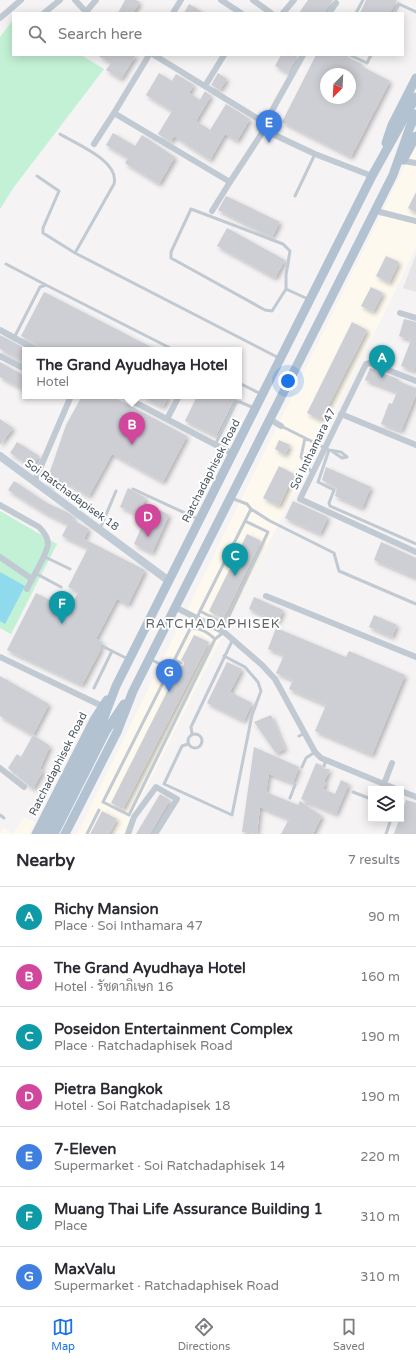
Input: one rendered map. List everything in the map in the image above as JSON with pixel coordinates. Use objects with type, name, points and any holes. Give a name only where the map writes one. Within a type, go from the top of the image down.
[{"type":"main road","name":"Ratchadaphisek Road","points":[[380,160],[392,125],[416,78]]},
{"type":"main road","name":"Ratchadaphisek Road","points":[[36,834],[94,720],[116,686],[130,660],[380,160],[403,123],[416,97]]},
{"type":"main road","points":[[65,834],[117,732],[133,691],[394,174],[416,114]]},
{"type":"main road","points":[[394,174],[403,161],[416,136]]},
{"type":"main road","name":"Ratchadaphisek Road","points":[[46,834],[100,728],[116,686]]},
{"type":"main road","points":[[54,834],[106,731],[133,691]]},
{"type":"street","points":[[0,18],[21,0]]},
{"type":"street","points":[[45,12],[60,0]]},
{"type":"street","points":[[75,0],[85,12]]},
{"type":"street","points":[[87,12],[96,0]]},
{"type":"street","points":[[174,12],[181,0]]},
{"type":"street","points":[[221,0],[239,12]]},
{"type":"street","points":[[253,0],[270,12]]},
{"type":"street","points":[[284,12],[294,0]]},
{"type":"street","points":[[330,12],[336,3]]},
{"type":"street","points":[[94,144],[148,56]]},
{"type":"street","points":[[156,56],[205,86],[264,126],[315,154],[372,176]]},
{"type":"street","points":[[205,86],[223,56]]},
{"type":"street","points":[[212,211],[264,126],[302,56]]},
{"type":"street","points":[[114,112],[230,182]]},
{"type":"street","points":[[403,161],[416,163]]},
{"type":"street","points":[[376,210],[416,221]]},
{"type":"street","points":[[400,313],[416,318]]},
{"type":"street","points":[[0,330],[31,347]]},
{"type":"street","points":[[0,356],[22,368]]},
{"type":"street","name":"Soi Inthamara 47","points":[[416,381],[368,363],[341,414],[329,450],[312,473],[300,499],[416,552]]},
{"type":"street","points":[[34,480],[70,399]]},
{"type":"street","points":[[130,399],[233,454]]},
{"type":"street","points":[[167,419],[177,399]]},
{"type":"street","points":[[341,414],[416,445]]},
{"type":"street","points":[[271,420],[282,426]]},
{"type":"street","name":"Soi Ratchadapisek 18","points":[[0,456],[169,581]]},
{"type":"street","points":[[0,505],[44,532],[48,545],[27,589]]},
{"type":"street","points":[[0,557],[33,576]]},
{"type":"street","points":[[266,596],[416,657]]},
{"type":"street","points":[[175,607],[224,632],[276,679],[302,735],[325,763],[389,786]]},
{"type":"street","points":[[0,657],[102,706]]},
{"type":"street","points":[[384,784],[392,763]]},
{"type":"street","points":[[0,768],[24,787]]},
{"type":"street","points":[[128,834],[131,816],[156,787],[176,798],[155,834]]},
{"type":"street","points":[[404,792],[416,797]]},
{"type":"lane","points":[[357,12],[363,0]]},
{"type":"lane","points":[[395,12],[399,4],[416,12]]},
{"type":"lane","points":[[352,56],[367,63],[370,56]]},
{"type":"lane","points":[[60,134],[107,162],[113,171],[115,180],[75,253]]},
{"type":"lane","points":[[295,196],[315,154]]},
{"type":"lane","points":[[38,176],[59,191],[43,228],[43,233],[75,253],[280,359]]},
{"type":"lane","points":[[191,209],[286,246],[290,251],[286,275],[286,289],[272,311],[267,312],[172,260],[170,256],[191,209]]},
{"type":"lane","points":[[6,264],[168,347]]},
{"type":"lane","points":[[14,338],[40,287],[46,285]]},
{"type":"lane","points":[[286,289],[310,300]]},
{"type":"lane","points":[[242,384],[263,395]]},
{"type":"lane","points":[[215,444],[236,402],[240,402],[256,409]]},
{"type":"lane","points":[[282,426],[329,450],[318,482],[334,490],[329,506],[416,544]]},
{"type":"lane","points":[[305,438],[301,458],[312,473]]},
{"type":"lane","points":[[133,489],[200,520]]},
{"type":"lane","points":[[100,529],[116,490]]},
{"type":"lane","points":[[231,498],[247,504],[251,509],[270,521],[334,554],[339,571],[416,604]]},
{"type":"lane","points":[[197,618],[251,509]]},
{"type":"lane","points":[[200,611],[222,623],[226,622],[268,535],[267,531],[245,521]]},
{"type":"lane","points":[[43,556],[70,569]]},
{"type":"lane","points":[[33,576],[61,587]]},
{"type":"lane","points":[[215,639],[197,628],[190,630],[103,802],[131,816],[215,639],[224,632]]},
{"type":"lane","points":[[192,734],[201,738],[201,745],[195,749],[190,748],[188,744],[189,737],[192,734],[191,727],[233,639]]},
{"type":"lane","points":[[102,646],[130,660]]},
{"type":"lane","points":[[94,688],[112,651]]},
{"type":"lane","points":[[188,744],[182,746],[164,784],[232,815],[252,715],[261,691],[258,682],[244,667],[224,656]]},
{"type":"lane","points":[[149,659],[170,669]]},
{"type":"lane","points":[[174,660],[181,663]]},
{"type":"lane","points":[[194,670],[199,672]]},
{"type":"lane","points":[[302,767],[306,758],[315,752]]},
{"type":"lane","points":[[290,798],[295,785]]},
{"type":"lane","points":[[353,792],[368,798]]},
{"type":"lane","points":[[87,834],[99,810]]},
{"type":"lane","points":[[0,815],[4,818]]},
{"type":"lane","points":[[386,834],[390,822]]},
{"type":"shaded area","points":[[416,143],[416,247],[385,312],[123,834],[77,834]]},
{"type":"shaded area","points":[[416,254],[416,292],[403,288]]},
{"type":"shaded area","points":[[24,817],[36,822],[29,834],[13,834]]},
{"type":"shaded area","points":[[3,827],[13,834],[0,834]]},
{"type":"green space","points":[[12,21],[12,56],[83,56],[104,69],[14,187],[0,209],[0,37]]},
{"type":"green space","points":[[0,511],[57,544],[11,634],[0,628]]},
{"type":"water","points":[[0,572],[25,586],[5,624],[0,621]]},
{"type":"building","points":[[125,0],[136,0],[140,2],[134,12],[119,12]]},
{"type":"building","points":[[308,0],[333,0],[325,12],[300,12]]},
{"type":"building","points":[[366,0],[397,0],[391,12],[360,12]]},
{"type":"building","points":[[189,4],[202,12],[185,12]]},
{"type":"building","points":[[99,56],[135,56],[121,79],[106,70],[111,63]]},
{"type":"building","points":[[280,56],[297,56],[288,73],[275,66]]},
{"type":"building","points":[[315,56],[348,56],[362,64],[361,66],[390,81],[351,157],[282,122]]},
{"type":"building","points":[[159,73],[172,81],[176,74],[194,85],[189,93],[200,100],[205,91],[211,96],[196,121],[210,130],[226,104],[250,119],[237,141],[225,134],[210,160],[174,136],[171,142],[158,134],[172,111],[146,95]]},
{"type":"building","points":[[218,73],[227,79],[220,90],[211,85]]},
{"type":"building","points":[[113,133],[135,146],[142,135],[175,157],[159,184],[125,163],[128,158],[106,145]]},
{"type":"building","points":[[416,192],[416,213],[408,208]]},
{"type":"building","points":[[226,196],[280,222],[272,237],[218,210]]},
{"type":"building","points":[[227,228],[285,260],[275,278],[217,246]]},
{"type":"building","points":[[386,256],[399,262],[389,283],[376,276]]},
{"type":"building","points":[[371,287],[383,293],[373,312],[361,306]]},
{"type":"building","points":[[44,292],[151,347],[40,347],[21,336]]},
{"type":"building","points":[[404,319],[416,322],[416,366],[414,371],[401,366],[411,340],[399,336]]},
{"type":"building","points":[[352,322],[367,330],[321,420],[307,413]]},
{"type":"building","points":[[0,335],[22,347],[22,361],[0,349]]},
{"type":"building","points":[[0,362],[22,374],[22,388],[0,377]]},
{"type":"building","points":[[370,368],[416,388],[416,395],[401,431],[381,424],[389,403],[392,404],[397,392],[365,380]]},
{"type":"building","points":[[80,399],[118,399],[187,436],[163,482],[112,454],[89,496],[60,480],[57,487],[46,483],[66,425]]},
{"type":"building","points":[[146,399],[167,399],[163,407]]},
{"type":"building","points":[[196,399],[234,399],[216,436],[185,421]]},
{"type":"building","points":[[0,419],[13,428],[0,445]]},
{"type":"building","points":[[279,440],[290,445],[285,455],[275,449]]},
{"type":"building","points":[[17,442],[39,456],[32,467],[10,453]]},
{"type":"building","points":[[279,466],[294,474],[279,506],[263,498]]},
{"type":"building","points":[[326,467],[371,487],[362,508],[335,496],[337,488],[322,480]]},
{"type":"building","points":[[14,481],[47,503],[67,512],[74,517],[73,520],[89,529],[84,539],[145,570],[128,605],[117,599],[96,639],[104,643],[100,644],[101,649],[82,685],[7,650],[36,593],[69,610],[78,592],[68,587],[88,548],[62,536],[68,524],[45,513],[8,490]]},
{"type":"building","points":[[128,488],[146,498],[138,515],[120,507]]},
{"type":"building","points":[[293,501],[328,517],[320,534],[285,518]]},
{"type":"building","points":[[160,510],[169,515],[152,553],[134,544],[142,526],[151,530]]},
{"type":"building","points":[[247,534],[261,541],[223,619],[209,611]]},
{"type":"building","points":[[381,542],[416,558],[416,578],[374,560]]},
{"type":"building","points":[[254,597],[283,610],[278,622],[249,609]]},
{"type":"building","points":[[374,615],[397,625],[392,637],[369,627]]},
{"type":"building","points":[[276,628],[346,657],[349,651],[405,675],[372,755],[315,731],[326,705],[289,689],[293,680],[276,673],[284,655],[268,649]]},
{"type":"building","points":[[194,635],[209,642],[123,809],[111,803],[180,666],[184,665],[184,662],[181,660]]},
{"type":"building","points":[[227,662],[242,669],[230,692],[252,703],[244,721],[207,703]]},
{"type":"building","points":[[0,676],[49,704],[33,735],[0,716]]},
{"type":"building","points":[[271,715],[285,749],[276,753],[254,722]]},
{"type":"building","points":[[33,735],[50,746],[40,769],[43,771],[33,789],[8,768],[17,754],[21,757]]},
{"type":"building","points":[[254,747],[299,767],[293,783],[269,774],[266,792],[298,805],[300,801],[322,816],[313,834],[281,834],[289,819],[260,807],[257,834],[242,832]]},
{"type":"building","points":[[316,763],[321,765],[323,769],[330,769],[324,782],[326,783],[323,789],[335,794],[341,780],[349,784],[336,814],[301,799]]},
{"type":"building","points":[[160,794],[170,800],[150,834],[136,834]]},
{"type":"building","points":[[406,800],[416,803],[416,834],[394,834],[398,822],[404,822],[404,806]]},
{"type":"building","points":[[102,811],[117,819],[109,834],[90,834]]},
{"type":"place","name":"7-Eleven","points":[[269,143]]},
{"type":"place","name":"Richy Mansion","points":[[382,378]]},
{"type":"place","name":"The Grand Ayudhaya Hotel","points":[[132,445]]},
{"type":"place","name":"Pietra Bangkok","points":[[148,537]]},
{"type":"place","name":"Poseidon Entertainment Complex","points":[[235,576]]},
{"type":"place","name":"Muang Thai Life Assurance Building 1","points":[[62,624]]},
{"type":"place","name":"MaxValu","points":[[169,692]]},
{"type":"district","name":"RATCHADAPHISEK","points":[[213,624]]}]
